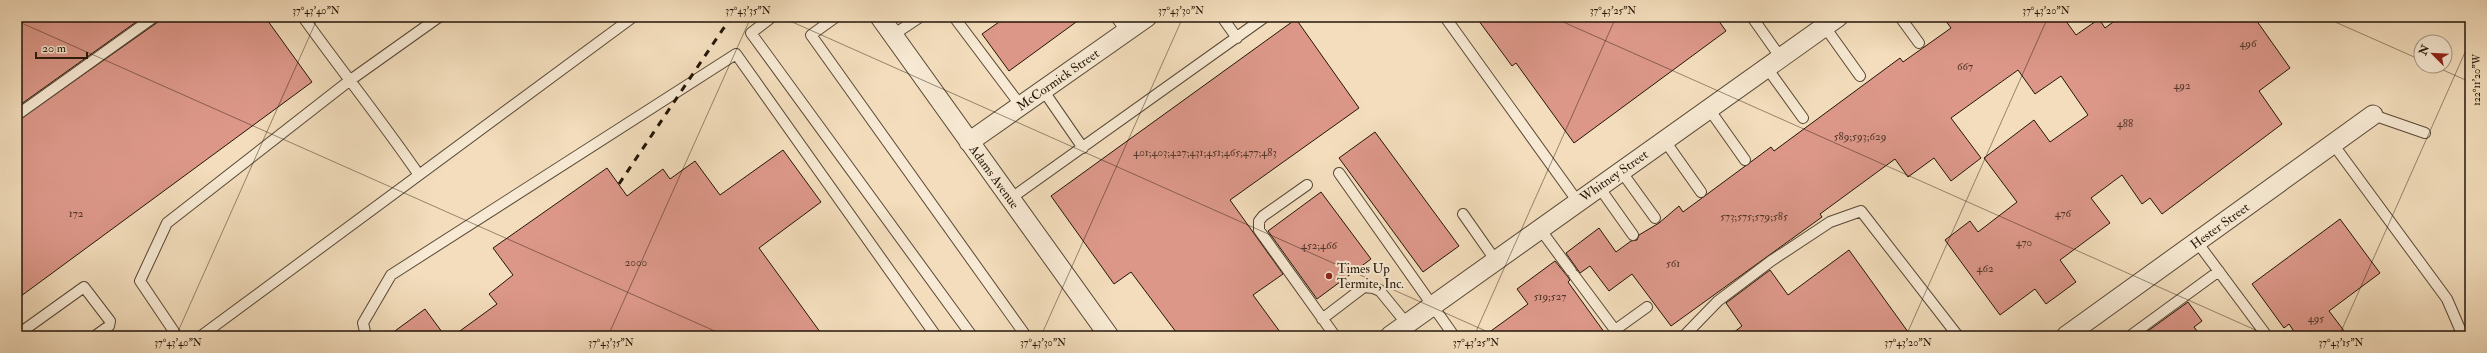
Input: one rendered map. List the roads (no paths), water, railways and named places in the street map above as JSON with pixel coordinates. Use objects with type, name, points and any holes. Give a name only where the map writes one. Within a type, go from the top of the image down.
[{"type":"street","name":"Adams Avenue","points":[[880,17],[1107,335]]},
{"type":"street","name":"McCormick Street","points":[[969,142],[1043,90],[1121,24],[1147,17]]},
{"type":"street","name":"Whitney Street","points":[[1390,336],[1832,22]]},
{"type":"street","name":"Hester Street","points":[[2074,334],[2197,242],[2373,115]]},
{"type":"lane","points":[[17,115],[154,17]]},
{"type":"lane","points":[[303,17],[349,80],[378,115],[419,174]]},
{"type":"lane","points":[[177,336],[140,281],[167,222],[349,80],[440,17]]},
{"type":"lane","points":[[201,336],[633,17]]},
{"type":"lane","points":[[772,17],[751,33],[972,336]]},
{"type":"lane","points":[[836,17],[811,35],[1026,336]]},
{"type":"lane","points":[[893,35],[920,17]]},
{"type":"lane","points":[[954,17],[1020,106]]},
{"type":"lane","points":[[1222,17],[1237,38]]},
{"type":"lane","points":[[1010,199],[1266,17]]},
{"type":"lane","points":[[1445,17],[1578,202]]},
{"type":"lane","points":[[1752,17],[1803,118]]},
{"type":"lane","points":[[1900,17],[1919,43]]},
{"type":"lane","points":[[1832,22],[1860,76]]},
{"type":"lane","points":[[366,336],[363,323],[390,275],[736,54],[936,336]]},
{"type":"lane","points":[[1043,90],[1083,148]]},
{"type":"lane","points":[[1709,109],[1745,160]]},
{"type":"lane","points":[[2373,115],[2425,133]]},
{"type":"lane","points":[[1664,141],[1701,192]]},
{"type":"lane","points":[[2333,144],[2447,299],[2463,336]]},
{"type":"lane","points":[[1621,171],[1655,218]]},
{"type":"lane","points":[[1339,173],[1434,305],[1454,336]]},
{"type":"lane","points":[[1307,185],[1263,216],[1259,221],[1259,230],[1335,336]]},
{"type":"lane","points":[[1599,187],[1633,235]]},
{"type":"lane","points":[[1684,336],[1718,301],[1771,261],[1830,222],[1861,211],[1958,336]]},
{"type":"lane","points":[[1463,214],[1496,261]]},
{"type":"lane","points":[[1540,229],[1615,330],[1647,307]]},
{"type":"lane","points":[[2197,242],[2267,336]]},
{"type":"lane","points":[[2130,336],[2219,272]]},
{"type":"lane","points":[[17,335],[84,287],[110,321],[109,326],[95,336]]},
{"type":"lane","points":[[1322,318],[1364,287],[1373,288],[1380,291],[1407,324]]},
{"type":"railway","points":[[619,184],[723,29],[733,17]]},
{"type":"place","name":"Times Up Termite, Inc.","points":[[1329,276]]}]
